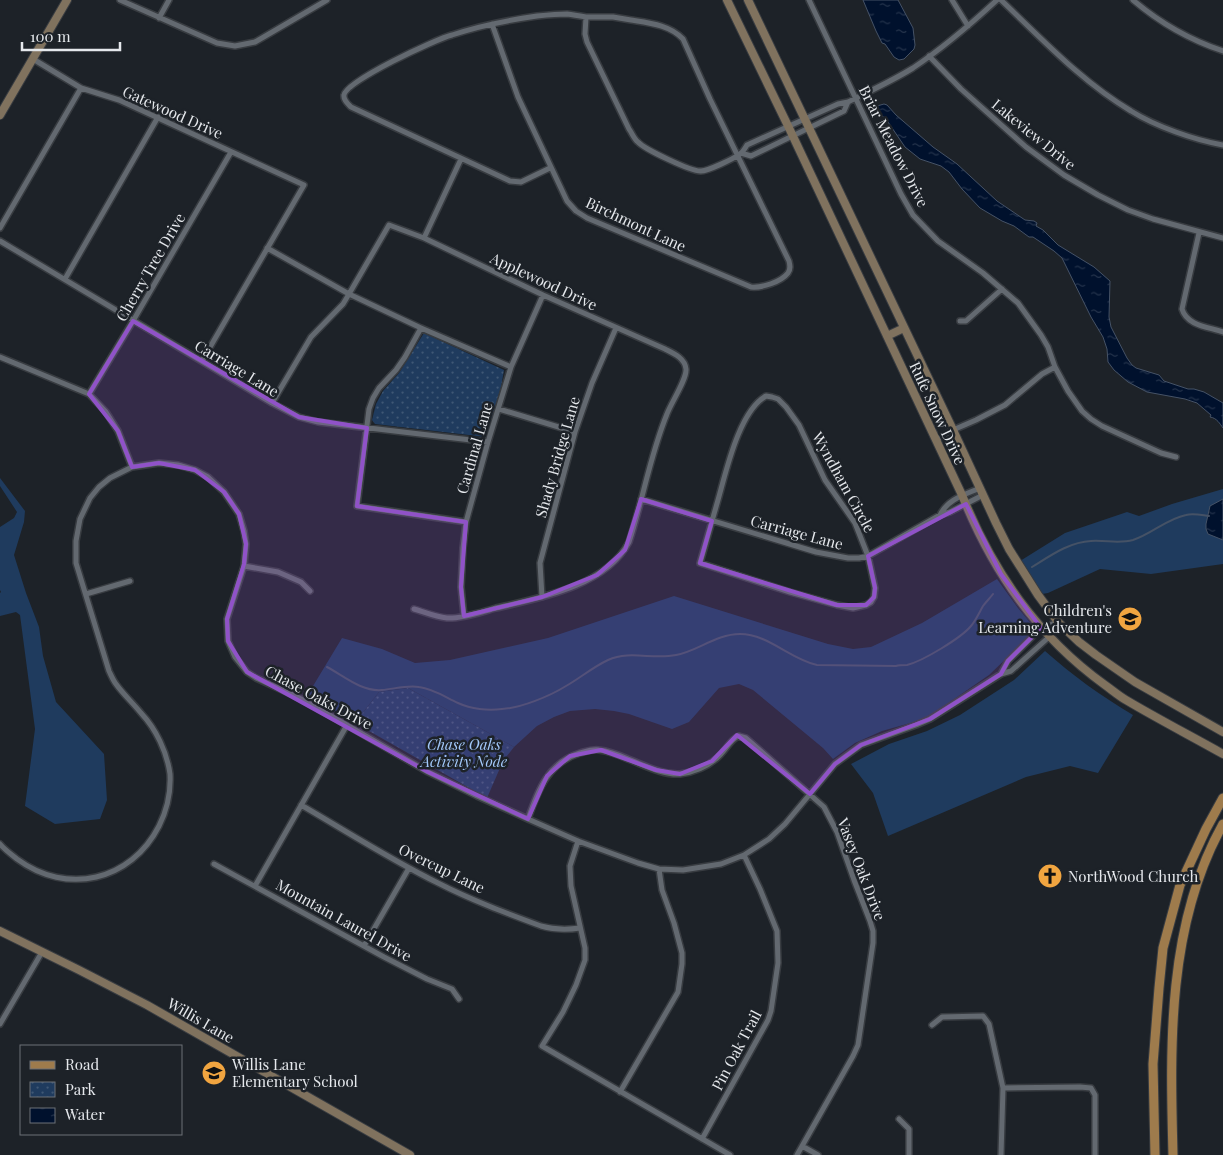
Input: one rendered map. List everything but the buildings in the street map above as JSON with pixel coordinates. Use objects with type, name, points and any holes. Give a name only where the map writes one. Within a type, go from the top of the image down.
[{"type":"main road","points":[[1,112],[67,0]]},
{"type":"main road","name":"Rufe Snow Drive","points":[[727,0],[793,135],[977,530],[1001,574],[1022,605],[1041,628],[1085,671],[1125,699],[1223,754]]},
{"type":"main road","name":"Rufe Snow Drive","points":[[748,0],[981,492],[1014,557],[1038,594],[1058,622],[1096,655],[1136,682],[1223,732]]},
{"type":"main road","points":[[887,336],[904,328]]},
{"type":"main road","points":[[1155,1155],[1154,1064],[1163,948],[1180,885],[1206,829],[1223,798]]},
{"type":"main road","points":[[1173,1155],[1172,1029],[1181,948],[1196,887],[1223,824]]},
{"type":"main road","name":"Willis Lane","points":[[0,931],[147,1005],[410,1155]]},
{"type":"main road","points":[[1157,1012],[1174,1013]]},
{"type":"street","points":[[120,0],[217,44],[235,46],[255,42],[327,0]]},
{"type":"street","points":[[159,18],[169,0]]},
{"type":"street","name":"Briar Meadow Drive","points":[[809,0],[901,194],[913,215],[938,241],[983,273],[1018,303],[1048,347],[1055,367],[1075,403],[1091,419],[1161,453],[1176,457]]},
{"type":"street","points":[[952,0],[968,26]]},
{"type":"street","points":[[586,17],[584,34],[587,42],[637,142],[695,171],[701,171],[739,154],[747,145],[838,104],[848,102],[911,69],[968,26],[997,0]]},
{"type":"street","points":[[1001,0],[1084,78],[1131,112],[1180,133],[1223,145]]},
{"type":"street","points":[[1134,0],[1150,14],[1179,32],[1207,46],[1223,51]]},
{"type":"street","points":[[550,168],[521,182],[510,181],[351,107],[343,96],[344,93],[365,76],[450,35],[492,24],[538,16],[567,14],[586,17],[613,17],[672,29],[683,39],[710,99],[739,154]]},
{"type":"street","name":"Birchmont Lane","points":[[492,24],[518,97],[550,168],[567,201],[576,211],[588,218],[741,284],[758,288],[780,279],[788,273],[789,261],[739,154]]},
{"type":"street","name":"Lakeview Drive","points":[[929,56],[961,90],[1031,151],[1064,175],[1128,210],[1199,233],[1223,238]]},
{"type":"street","name":"Gatewood Drive","points":[[33,59],[81,88],[119,100],[304,185],[267,248]]},
{"type":"street","points":[[0,228],[81,88]]},
{"type":"street","points":[[739,154],[751,156],[844,111],[848,102]]},
{"type":"street","points":[[65,279],[158,117]]},
{"type":"street","name":"Cherry Tree Drive","points":[[89,394],[231,152]]},
{"type":"street","points":[[424,238],[461,159]]},
{"type":"street","name":"Applewood Drive","points":[[349,294],[389,225],[424,238],[543,295],[675,354],[683,360],[685,365],[684,379],[668,410],[660,431],[641,499]]},
{"type":"street","points":[[1199,233],[1182,309],[1187,318],[1194,323],[1223,332]]},
{"type":"street","name":"Carriage Lane","points":[[0,241],[272,403],[299,417],[318,422],[488,442]]},
{"type":"street","points":[[202,361],[267,248],[349,294],[511,367]]},
{"type":"street","points":[[960,321],[966,321],[1002,289]]},
{"type":"street","points":[[272,403],[311,337],[349,294]]},
{"type":"street","name":"Cardinal Lane","points":[[464,616],[461,587],[466,522],[511,367],[543,295]]},
{"type":"street","points":[[421,328],[401,364],[372,398],[357,506],[466,522]]},
{"type":"street","name":"Shady Bridge Lane","points":[[542,597],[540,562],[575,432],[592,383],[616,328]]},
{"type":"street","points":[[0,357],[89,394],[106,412],[114,424],[132,467]]},
{"type":"street","points":[[936,440],[1005,405],[1042,374],[1055,367]]},
{"type":"street","name":"Wyndham Circle","points":[[712,521],[734,444],[743,424],[760,400],[766,396],[772,397],[782,403],[799,425],[826,480],[855,523],[868,556]]},
{"type":"street","points":[[499,409],[575,432]]},
{"type":"street","name":"Chase Oaks Drive","points":[[0,844],[27,866],[51,877],[71,880],[95,878],[130,862],[149,842],[164,815],[168,800],[170,774],[163,750],[152,727],[116,684],[109,671],[76,563],[76,541],[80,519],[90,498],[98,487],[110,478],[132,467],[158,463],[178,465],[195,470],[208,477],[224,492],[239,514],[246,544],[244,566],[227,619],[228,641],[235,658],[248,672],[256,678],[289,693],[347,725],[428,772],[477,796],[578,841],[659,869],[683,870],[701,868],[721,864],[744,855],[769,839],[785,824],[835,764],[861,745],[930,719],[1001,674],[1011,671],[1049,637],[1058,622]]},
{"type":"street","name":"Carriage Lane","points":[[641,499],[816,552],[858,558],[868,556],[940,515],[966,504],[981,492]]},
{"type":"street","name":"Carriage Lane","points":[[940,515],[945,506],[962,495],[981,492]]},
{"type":"street","points":[[414,609],[448,618],[464,616],[542,597],[585,581],[614,562],[624,550],[629,542],[641,499]]},
{"type":"street","points":[[712,521],[700,563],[837,606],[853,608],[871,602],[874,597],[875,588],[868,556]]},
{"type":"street","points":[[244,566],[278,572],[301,582],[310,591]]},
{"type":"street","points":[[86,594],[130,581]]},
{"type":"street","name":"Chase Oaks Drive","points":[[1001,674],[1008,661],[1041,628],[1058,622]]},
{"type":"street","points":[[255,886],[347,725]]},
{"type":"street","name":"Vasey Oak Drive","points":[[528,819],[537,794],[547,776],[556,766],[570,756],[590,750],[601,750],[617,754],[656,770],[680,774],[701,769],[720,755],[734,738],[739,736],[746,738],[824,807],[837,832],[870,920],[873,943],[858,1045],[797,1155]]},
{"type":"street","name":"Overcup Lane","points":[[301,805],[439,884],[541,926],[561,930],[580,928]]},
{"type":"street","points":[[578,841],[570,866],[570,877],[585,948],[585,960],[569,1000],[542,1046],[730,1155]]},
{"type":"street","name":"Pin Oak Trail","points":[[702,1139],[768,1020],[777,971],[777,931],[744,855]]},
{"type":"street","name":"Mountain Laurel Drive","points":[[214,864],[364,946],[452,989],[458,999]]},
{"type":"street","points":[[364,946],[409,868]]},
{"type":"street","points":[[620,1092],[678,992],[682,953],[662,890],[659,869]]},
{"type":"street","points":[[0,1024],[42,952]]},
{"type":"street","points":[[932,1025],[942,1017],[983,1016],[989,1024],[1002,1088],[1001,1155]]},
{"type":"street","points":[[1002,1088],[1091,1088],[1095,1095],[1095,1155]]},
{"type":"street","points":[[899,1119],[909,1129],[909,1155]]},
{"type":"street","points":[[802,1146],[818,1155]]},
{"type":"highlighted area","points":[[133,321],[299,417],[367,428],[357,506],[466,522],[461,587],[464,616],[542,597],[597,575],[625,550],[641,499],[712,521],[700,563],[837,605],[866,605],[874,597],[875,588],[868,556],[966,504],[1001,574],[1041,628],[1008,661],[1001,674],[930,719],[861,745],[835,764],[810,794],[737,735],[712,761],[680,774],[656,770],[601,750],[570,756],[547,776],[528,819],[428,772],[247,672],[228,641],[227,619],[244,564],[246,544],[239,514],[224,492],[195,470],[159,463],[132,467],[118,431],[89,394]]},
{"type":"green space","points":[[424,333],[504,370],[501,387],[486,437],[375,424],[372,420],[376,404],[383,391],[399,373]]},
{"type":"green space","points":[[0,478],[25,511],[24,522],[14,555],[39,627],[43,656],[56,702],[104,754],[107,800],[100,819],[55,824],[25,806],[35,729],[20,615],[16,612],[0,616],[0,527],[14,518],[17,512],[0,486]]},
{"type":"green space","points":[[1223,489],[1223,564],[1151,574],[1100,569],[1042,594],[1020,561],[1065,533],[1127,512],[1139,516]]},
{"type":"green space","points":[[997,579],[1033,626],[1032,634],[989,675],[931,715],[882,731],[855,743],[833,759],[823,748],[753,690],[739,684],[719,688],[689,722],[672,729],[629,714],[614,711],[595,709],[570,711],[537,726],[514,747],[408,688],[379,692],[355,723],[307,696],[342,638],[382,649],[415,663],[450,660],[548,638],[674,596],[828,644],[853,649],[871,647],[922,623]]},
{"type":"green space","points":[[1045,651],[1087,685],[1133,715],[1098,773],[1070,766],[1026,777],[888,836],[873,793],[851,764],[889,744],[927,731],[960,715],[1014,680]]},
{"type":"green space","name":"Chase Oaks Activity Node","points":[[408,688],[514,747],[503,761],[487,798],[355,723],[379,692]]},
{"type":"water","points":[[863,0],[898,0],[913,28],[915,45],[914,49],[904,59],[899,60],[894,57],[885,44],[882,43]]},
{"type":"water","points":[[884,104],[933,147],[957,164],[997,201],[1025,220],[1037,223],[1036,226],[1043,230],[1058,245],[1094,267],[1110,281],[1109,317],[1111,327],[1132,365],[1159,375],[1164,381],[1204,392],[1223,403],[1223,428],[1218,421],[1210,417],[1211,415],[1197,403],[1147,392],[1128,382],[1114,370],[1108,362],[1107,349],[1103,337],[1062,258],[1033,237],[1029,237],[1014,226],[980,208],[949,172],[941,166],[920,159],[905,147],[888,122],[876,109],[877,106]]},
{"type":"water","points":[[1223,499],[1223,540],[1208,534],[1206,524],[1210,506]]},
{"type":"waterway","points":[[1032,567],[1060,550],[1075,544],[1091,541],[1118,542],[1133,540],[1179,517],[1191,514],[1209,516]]},
{"type":"waterway","points":[[327,667],[367,689],[382,690],[419,687],[435,691],[468,707],[491,710],[526,704],[552,694],[602,663],[616,657],[676,655],[723,637],[740,634],[750,635],[770,642],[798,658],[817,665],[907,665],[932,654],[951,643],[966,631],[973,624],[983,606],[993,594]]},
{"type":"place","name":"Children's Learning Adventure","points":[[1130,619]]},
{"type":"place","name":"NorthWood Church","points":[[1050,876]]},
{"type":"place","name":"Willis Lane Elementary School","points":[[214,1073]]}]
